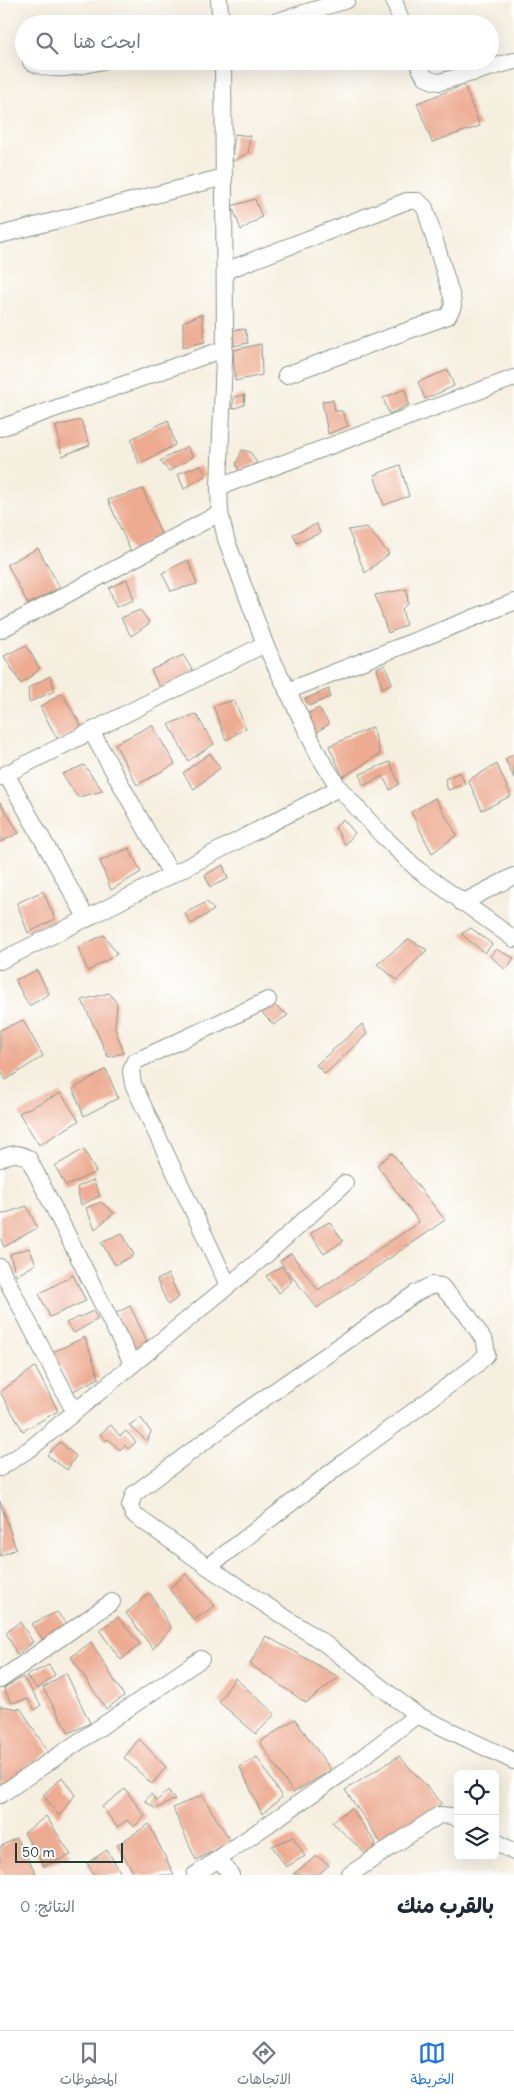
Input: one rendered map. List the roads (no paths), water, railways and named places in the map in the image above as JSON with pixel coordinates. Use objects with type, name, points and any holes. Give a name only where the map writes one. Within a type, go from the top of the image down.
[{"type":"street","points":[[219,0],[220,15]]},
{"type":"street","points":[[298,15],[348,0]]},
{"type":"street","points":[[394,0],[399,15]]},
{"type":"street","points":[[499,65],[514,61]]},
{"type":"street","points":[[222,70],[225,271],[219,487],[220,513],[226,539],[265,644],[319,756],[340,788],[382,835],[417,869],[514,939]]},
{"type":"street","points":[[420,70],[422,75],[430,81],[440,82],[482,70]]},
{"type":"street","points":[[0,235],[224,177]]},
{"type":"street","points":[[225,271],[407,201],[418,201],[425,208],[452,297],[453,306],[448,316],[286,375]]},
{"type":"street","points":[[0,428],[224,349]]},
{"type":"street","points":[[219,487],[514,378]]},
{"type":"street","points":[[0,630],[220,513]]},
{"type":"street","points":[[287,692],[514,602]]},
{"type":"street","points":[[87,919],[3,776],[265,644]]},
{"type":"street","points":[[91,731],[171,874]]},
{"type":"street","points":[[0,961],[87,919],[340,788]]},
{"type":"street","points":[[462,903],[514,876]]},
{"type":"street","points":[[228,1285],[133,1084],[131,1072],[134,1062],[268,1000]]},
{"type":"street","points":[[0,1159],[11,1154],[20,1154],[29,1160],[132,1363]]},
{"type":"street","points":[[0,1468],[31,1448],[132,1363],[267,1254],[345,1183]]},
{"type":"street","points":[[0,1267],[74,1411]]},
{"type":"street","points":[[208,1567],[343,1462],[475,1366],[487,1354],[486,1342],[469,1317],[441,1286],[432,1285],[416,1293],[240,1415],[134,1494],[130,1506],[134,1514],[208,1567],[324,1643],[417,1715],[514,1761]]},
{"type":"street","points":[[0,1680],[112,1602]]},
{"type":"street","points":[[0,1796],[201,1659]]},
{"type":"street","points":[[195,1875],[341,1774],[417,1715]]},
{"type":"street","points":[[349,1875],[439,1815],[454,1817]]},
{"type":"street","points":[[499,1843],[514,1852]]},
{"type":"street","points":[[218,1859],[230,1875]]}]
